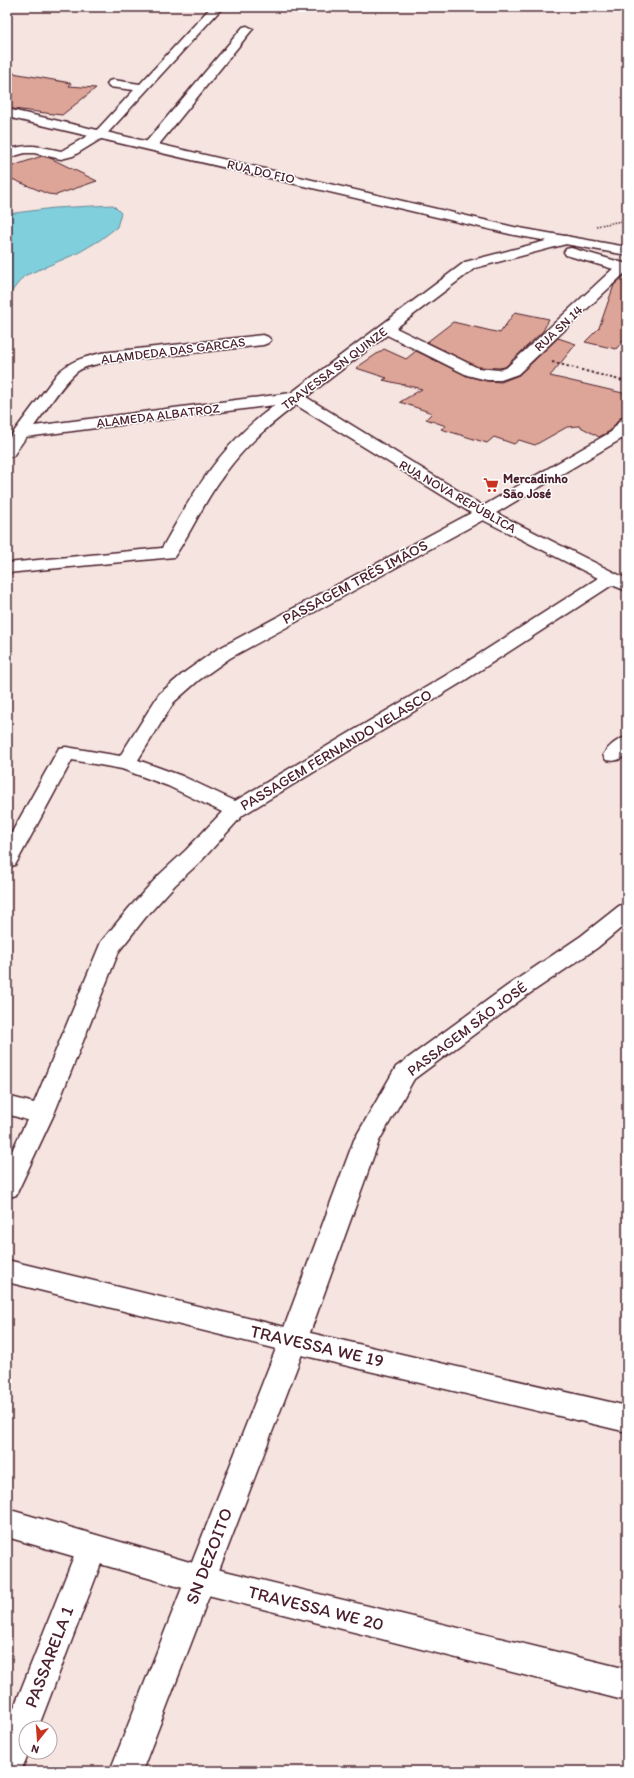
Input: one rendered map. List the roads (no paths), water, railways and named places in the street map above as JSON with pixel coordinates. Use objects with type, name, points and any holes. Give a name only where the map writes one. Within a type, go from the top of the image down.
[{"type":"street","points":[[7,154],[24,149],[34,149],[61,155],[68,153],[100,134],[217,7]]},
{"type":"street","points":[[151,145],[247,29]]},
{"type":"street","points":[[113,84],[143,88]]},
{"type":"street","name":"RUA DO FIO","points":[[7,113],[151,145],[514,231],[627,251]]},
{"type":"street","name":"RUA DO FIO","points":[[514,231],[549,245],[625,268]]},
{"type":"street","name":"TRAVESSA SN QUINZE","points":[[7,568],[168,553],[215,473],[229,454],[242,439],[295,397],[470,265],[565,240]]},
{"type":"street","name":"RUA SN 14","points":[[386,329],[466,369],[487,375],[501,375],[512,371],[530,356],[625,268]]},
{"type":"street","name":"ALAMDEDA DAS GARCAS","points":[[21,433],[63,377],[72,368],[82,363],[125,354],[263,340]]},
{"type":"street","name":"ALAMEDA ALBATROZ","points":[[21,433],[295,397]]},
{"type":"street","name":"RUA NOVA REPÚBLICA","points":[[295,397],[483,513],[619,582]]},
{"type":"street","name":"PASSAGEM TRÊS IMÃOS","points":[[126,763],[166,698],[216,658],[483,513],[624,432]]},
{"type":"street","points":[[7,452],[21,433]]},
{"type":"street","name":"PASSAGEM FERNANDO VELASCO","points":[[7,1188],[42,1114],[109,948],[168,880],[194,855],[236,810],[452,680],[619,582]]},
{"type":"street","points":[[7,860],[66,753],[126,763],[175,781],[236,810]]},
{"type":"street","name":"PASSAGEM SÃO JOSÉ","points":[[293,1341],[366,1140],[406,1073],[515,992],[589,942],[627,912]]},
{"type":"street","points":[[7,1105],[42,1114]]},
{"type":"street","name":"TRAVESSA WE 19","points":[[7,1271],[293,1341],[627,1418]]},
{"type":"street","name":"SN DEZOITO","points":[[126,1771],[293,1341]]},
{"type":"street","name":"TRAVESSA WE 20","points":[[7,1523],[200,1579],[627,1686]]},
{"type":"street","name":"PASSARELA 1","points":[[7,1766],[92,1548]]},
{"type":"water","points":[[113,205],[121,213],[117,227],[100,240],[78,253],[24,276],[11,292],[7,300],[7,214],[54,208]]},
{"type":"place","name":"Mercadinho São José","points":[[491,485]]}]
